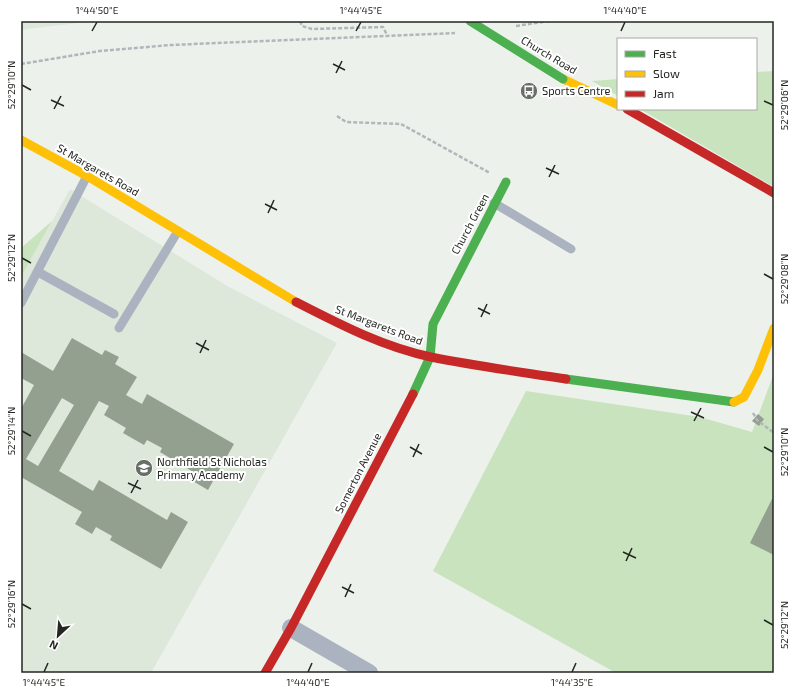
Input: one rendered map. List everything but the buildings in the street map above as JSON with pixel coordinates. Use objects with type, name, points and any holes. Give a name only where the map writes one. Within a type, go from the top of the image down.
[{"type":"street","name":"Church Road","points":[[470,21],[564,79],[617,105]]},
{"type":"street","points":[[629,110],[774,194]]},
{"type":"street","name":"St Margarets Road","points":[[21,140],[87,176],[285,297],[333,321],[389,344],[430,357],[718,402],[732,403],[744,397]]},
{"type":"street","name":"Church Green","points":[[455,278],[506,182]]},
{"type":"street","name":"Somerton Avenue","points":[[265,673],[291,628],[421,378],[430,357],[433,324],[455,278]]},
{"type":"street","points":[[744,397],[758,370],[774,328]]},
{"type":"street","points":[[291,628],[369,673]]},
{"type":"lane","points":[[21,303],[87,176]]},
{"type":"lane","points":[[494,203],[571,248]]},
{"type":"lane","points":[[119,328],[178,231]]},
{"type":"lane","points":[[38,272],[114,314]]},
{"type":"path","points":[[300,21],[302,26],[312,29],[383,27],[388,37]]},
{"type":"path","points":[[21,64],[100,51],[171,45],[459,33]]},
{"type":"path","points":[[337,116],[346,122],[402,124],[506,182]]},
{"type":"path","points":[[744,397],[757,420],[774,433]]},
{"type":"shaded area","points":[[21,21],[94,21],[21,30]]},
{"type":"shaded area","name":"Northfield St Nicholas Primary Academy","points":[[70,189],[229,287],[337,343],[151,673],[21,673],[21,277]]},
{"type":"green space","points":[[774,71],[774,187],[642,110],[757,110],[757,72]]},
{"type":"green space","points":[[617,79],[617,95],[592,81]]},
{"type":"green space","points":[[52,221],[21,277],[21,248]]},
{"type":"green space","points":[[774,373],[774,673],[616,673],[433,571],[526,391],[700,417],[752,432]]},
{"type":"traffic: fast","points":[[470,21],[563,79]]},
{"type":"traffic: fast","points":[[413,394],[430,357],[433,324],[506,182]]},
{"type":"traffic: fast","points":[[566,379],[734,402]]},
{"type":"traffic: slow","points":[[563,79],[617,105]]},
{"type":"traffic: slow","points":[[21,140],[87,176],[296,302]]},
{"type":"traffic: slow","points":[[734,402],[744,397],[758,370],[774,328]]},
{"type":"traffic: jam","points":[[629,110],[774,193]]},
{"type":"traffic: jam","points":[[296,302],[362,334],[413,353],[464,363],[566,379]]},
{"type":"traffic: jam","points":[[265,673],[291,628],[413,394]]},
{"type":"place","name":"Sports Centre","points":[[529,91]]},
{"type":"place","name":"Northfield St Nicholas Primary Academy","points":[[144,468]]}]
